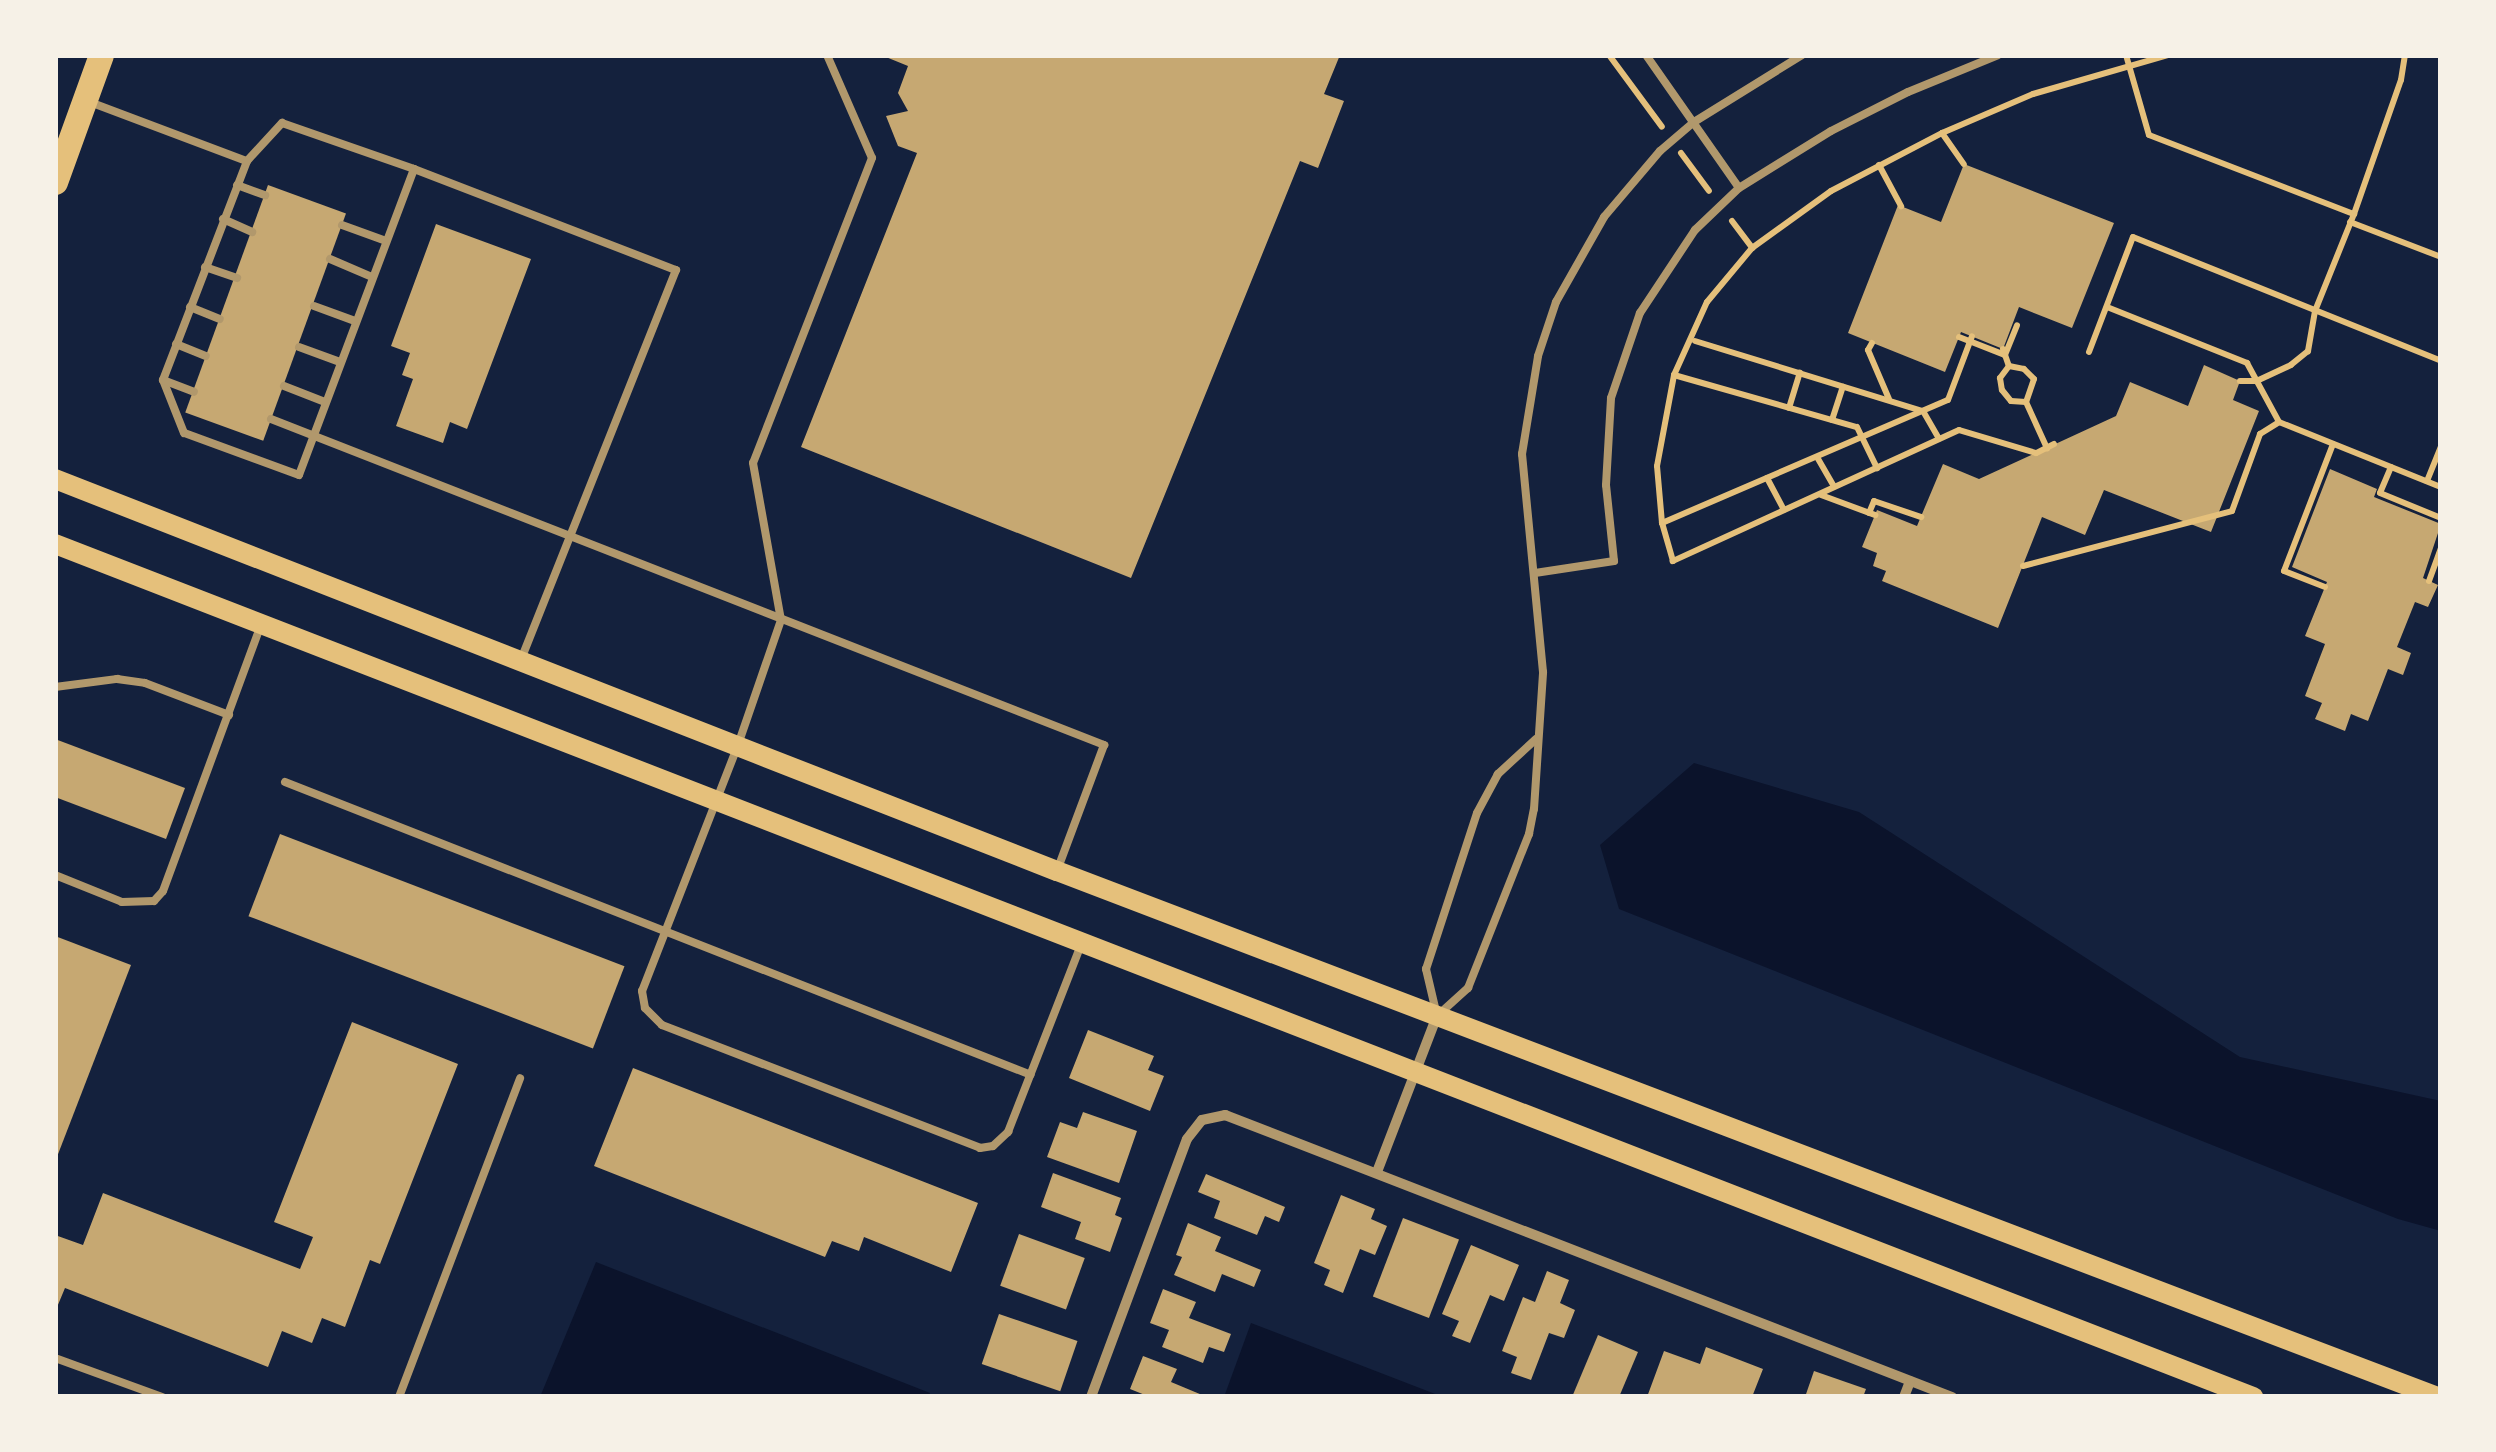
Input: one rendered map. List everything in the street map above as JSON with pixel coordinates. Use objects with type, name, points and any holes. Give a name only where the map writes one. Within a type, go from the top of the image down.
[{"type":"highway","points":[[55,182],[101,55]]},
{"type":"main road","points":[[55,478],[1057,871],[2437,1397]]},
{"type":"main road","points":[[55,544],[2253,1397]]},
{"type":"street","points":[[1377,1172],[1437,1016]]},
{"type":"street","points":[[1091,1397],[1187,1139],[1202,1120],[1225,1115],[1952,1397]]},
{"type":"street","points":[[1904,1397],[1910,1381]]},
{"type":"lane","points":[[828,55],[872,158],[753,463],[781,620],[717,803],[642,991],[645,1008],[662,1026],[980,1148],[1002,1141],[1081,945]]},
{"type":"lane","points":[[1646,55],[1739,188]]},
{"type":"lane","points":[[1536,738],[1498,774],[1477,813],[1426,969],[1437,1016],[1468,988],[1529,834],[1536,786],[1536,738],[1544,696],[1522,454],[1538,356],[1556,302],[1604,217],[1660,151],[1694,122],[1802,55]]},
{"type":"lane","points":[[1535,574],[1614,561],[1606,442],[1624,352],[1665,272],[1695,230],[1739,188],[1908,92],[1998,55]]},
{"type":"lane","points":[[84,100],[246,160]]},
{"type":"lane","points":[[414,168],[298,475],[184,434],[164,380],[246,160],[282,122],[414,168],[676,270],[521,660]]},
{"type":"lane","points":[[237,185],[265,195]]},
{"type":"lane","points":[[224,219],[252,232]]},
{"type":"lane","points":[[342,224],[386,242]]},
{"type":"lane","points":[[330,260],[372,277]]},
{"type":"lane","points":[[205,267],[237,278]]},
{"type":"lane","points":[[314,306],[356,322]]},
{"type":"lane","points":[[190,307],[220,319]]},
{"type":"lane","points":[[176,344],[206,356]]},
{"type":"lane","points":[[299,347],[340,362]]},
{"type":"lane","points":[[164,380],[194,392]]},
{"type":"lane","points":[[284,386],[326,402]]},
{"type":"lane","points":[[271,419],[1104,745],[1057,871]]},
{"type":"lane","points":[[55,875],[122,902],[154,901],[173,872],[261,625]]},
{"type":"lane","points":[[55,687],[117,679],[145,683],[229,715]]},
{"type":"lane","points":[[285,782],[1031,1075]]},
{"type":"lane","points":[[399,1397],[520,1078]]},
{"type":"lane","points":[[55,1358],[162,1397]]},
{"type":"path","points":[[2126,55],[2149,135],[2354,214]]},
{"type":"path","points":[[2010,366],[2024,369],[2034,379],[2026,402],[2050,446],[2036,453],[1958,430],[1673,561],[1662,523],[1657,466],[1674,375],[1707,302],[1752,248],[1831,190],[1942,132],[2033,94],[2168,55]]},
{"type":"path","points":[[2240,381],[2256,380],[2291,366],[2308,351],[2315,311],[2354,214],[2401,80],[2405,55]]},
{"type":"path","points":[[1942,132],[1964,164]]},
{"type":"path","points":[[1879,165],[1901,206]]},
{"type":"path","points":[[2350,222],[2441,256]]},
{"type":"path","points":[[2089,352],[2133,238],[2441,361]]},
{"type":"path","points":[[2107,307],[2246,363],[2279,422],[2441,486]]},
{"type":"path","points":[[2004,352],[2018,325]]},
{"type":"path","points":[[1959,337],[2004,352],[2010,366]]},
{"type":"path","points":[[1662,523],[1948,400],[1971,339]]},
{"type":"path","points":[[1695,341],[1922,411],[1939,440]]},
{"type":"path","points":[[1872,342],[1868,350],[1890,400]]},
{"type":"path","points":[[2010,366],[2000,378],[2002,390],[2012,401],[2026,402]]},
{"type":"path","points":[[1790,408],[1800,373]]},
{"type":"path","points":[[1674,375],[1856,427],[1877,468]]},
{"type":"path","points":[[1832,420],[1843,387]]},
{"type":"path","points":[[2023,566],[2232,511],[2260,434],[2279,422]]},
{"type":"path","points":[[2325,587],[2284,571],[2332,444]]},
{"type":"path","points":[[2427,481],[2441,446]]},
{"type":"path","points":[[1817,456],[1834,487]]},
{"type":"path","points":[[2391,467],[2380,493],[2441,518]]},
{"type":"path","points":[[1767,478],[1784,510]]},
{"type":"path","points":[[1820,494],[1872,514],[1874,500],[1921,517]]},
{"type":"path","points":[[2428,581],[2441,548]]},
{"type":"water","points":[[1694,763],[1859,812],[2240,1057],[2441,1101],[2441,1231],[2398,1219],[1619,909],[1600,845]]},
{"type":"water","points":[[596,1262],[930,1393],[928,1397],[540,1397]]},
{"type":"water","points":[[1251,1323],[1443,1397],[1224,1397]]},
{"type":"building","points":[[881,55],[1340,55],[1324,94],[1344,101],[1318,168],[1300,161],[1131,578],[801,447],[917,153],[898,146],[886,116],[908,111],[898,93],[908,66]]},
{"type":"building","points":[[1964,164],[2114,223],[2072,328],[2019,307],[2003,349],[1961,332],[1945,372],[1848,333],[1898,205],[1941,222]]},
{"type":"building","points":[[268,185],[346,213],[263,441],[185,412]]},
{"type":"building","points":[[436,224],[531,259],[467,429],[450,422],[443,443],[396,426],[413,379],[402,375],[410,353],[391,346]]},
{"type":"building","points":[[2204,365],[2240,381],[2233,400],[2259,411],[2211,532],[2104,490],[2085,535],[2042,517],[1998,628],[1882,581],[1886,571],[1873,566],[1877,553],[1862,547],[1877,510],[1917,526],[1943,464],[1979,479],[2116,416],[2130,382],[2188,406]]},
{"type":"building","points":[[2330,469],[2377,489],[2374,497],[2441,524],[2423,578],[2438,585],[2428,607],[2415,602],[2397,647],[2411,653],[2403,675],[2388,669],[2368,721],[2351,714],[2345,731],[2315,719],[2322,703],[2305,696],[2325,644],[2305,636],[2327,582],[2292,567]]},
{"type":"building","points":[[55,739],[185,788],[166,839],[55,797]]},
{"type":"building","points":[[280,834],[624,966],[593,1048],[248,916]]},
{"type":"building","points":[[55,936],[131,965],[55,1162]]},
{"type":"building","points":[[352,1022],[458,1064],[380,1264],[370,1260],[345,1327],[322,1318],[312,1343],[282,1331],[268,1367],[65,1288],[55,1312],[55,1235],[83,1245],[103,1193],[300,1269],[313,1237],[274,1222]]},
{"type":"building","points":[[1088,1030],[1154,1056],[1148,1070],[1164,1076],[1150,1111],[1069,1078]]},
{"type":"building","points":[[633,1068],[978,1203],[951,1272],[864,1237],[859,1251],[832,1241],[825,1257],[594,1166]]},
{"type":"building","points":[[1083,1112],[1137,1131],[1119,1183],[1047,1157],[1060,1122],[1077,1128]]},
{"type":"building","points":[[1053,1173],[1121,1198],[1115,1215],[1122,1218],[1110,1252],[1075,1239],[1081,1222],[1041,1207]]},
{"type":"building","points":[[1206,1174],[1285,1207],[1279,1222],[1265,1216],[1257,1235],[1214,1218],[1220,1201],[1198,1192]]},
{"type":"building","points":[[1341,1195],[1375,1209],[1371,1219],[1387,1226],[1375,1255],[1360,1249],[1343,1293],[1324,1285],[1330,1270],[1314,1263]]},
{"type":"building","points":[[1403,1218],[1459,1240],[1429,1318],[1373,1296]]},
{"type":"building","points":[[1188,1223],[1221,1237],[1215,1251],[1261,1270],[1254,1287],[1222,1274],[1215,1292],[1174,1275],[1182,1257],[1176,1255]]},
{"type":"building","points":[[1019,1234],[1085,1258],[1066,1310],[1000,1286]]},
{"type":"building","points":[[1471,1245],[1519,1265],[1504,1301],[1490,1295],[1470,1343],[1452,1336],[1459,1321],[1442,1314]]},
{"type":"building","points":[[1547,1271],[1569,1280],[1560,1303],[1575,1310],[1564,1338],[1549,1333],[1531,1380],[1511,1373],[1517,1357],[1502,1351],[1523,1297],[1535,1302]]},
{"type":"building","points":[[1163,1289],[1196,1302],[1189,1318],[1231,1334],[1224,1352],[1209,1347],[1203,1363],[1162,1347],[1169,1330],[1150,1323]]},
{"type":"building","points":[[999,1314],[1077,1341],[1060,1391],[982,1364]]},
{"type":"building","points":[[1598,1335],[1638,1352],[1619,1397],[1572,1397]]},
{"type":"building","points":[[1706,1347],[1763,1369],[1752,1397],[1647,1397],[1664,1351],[1700,1364]]},
{"type":"building","points":[[1143,1356],[1177,1369],[1171,1382],[1207,1397],[1150,1397],[1130,1389]]},
{"type":"building","points":[[1814,1371],[1866,1389],[1863,1397],[1805,1397]]}]
